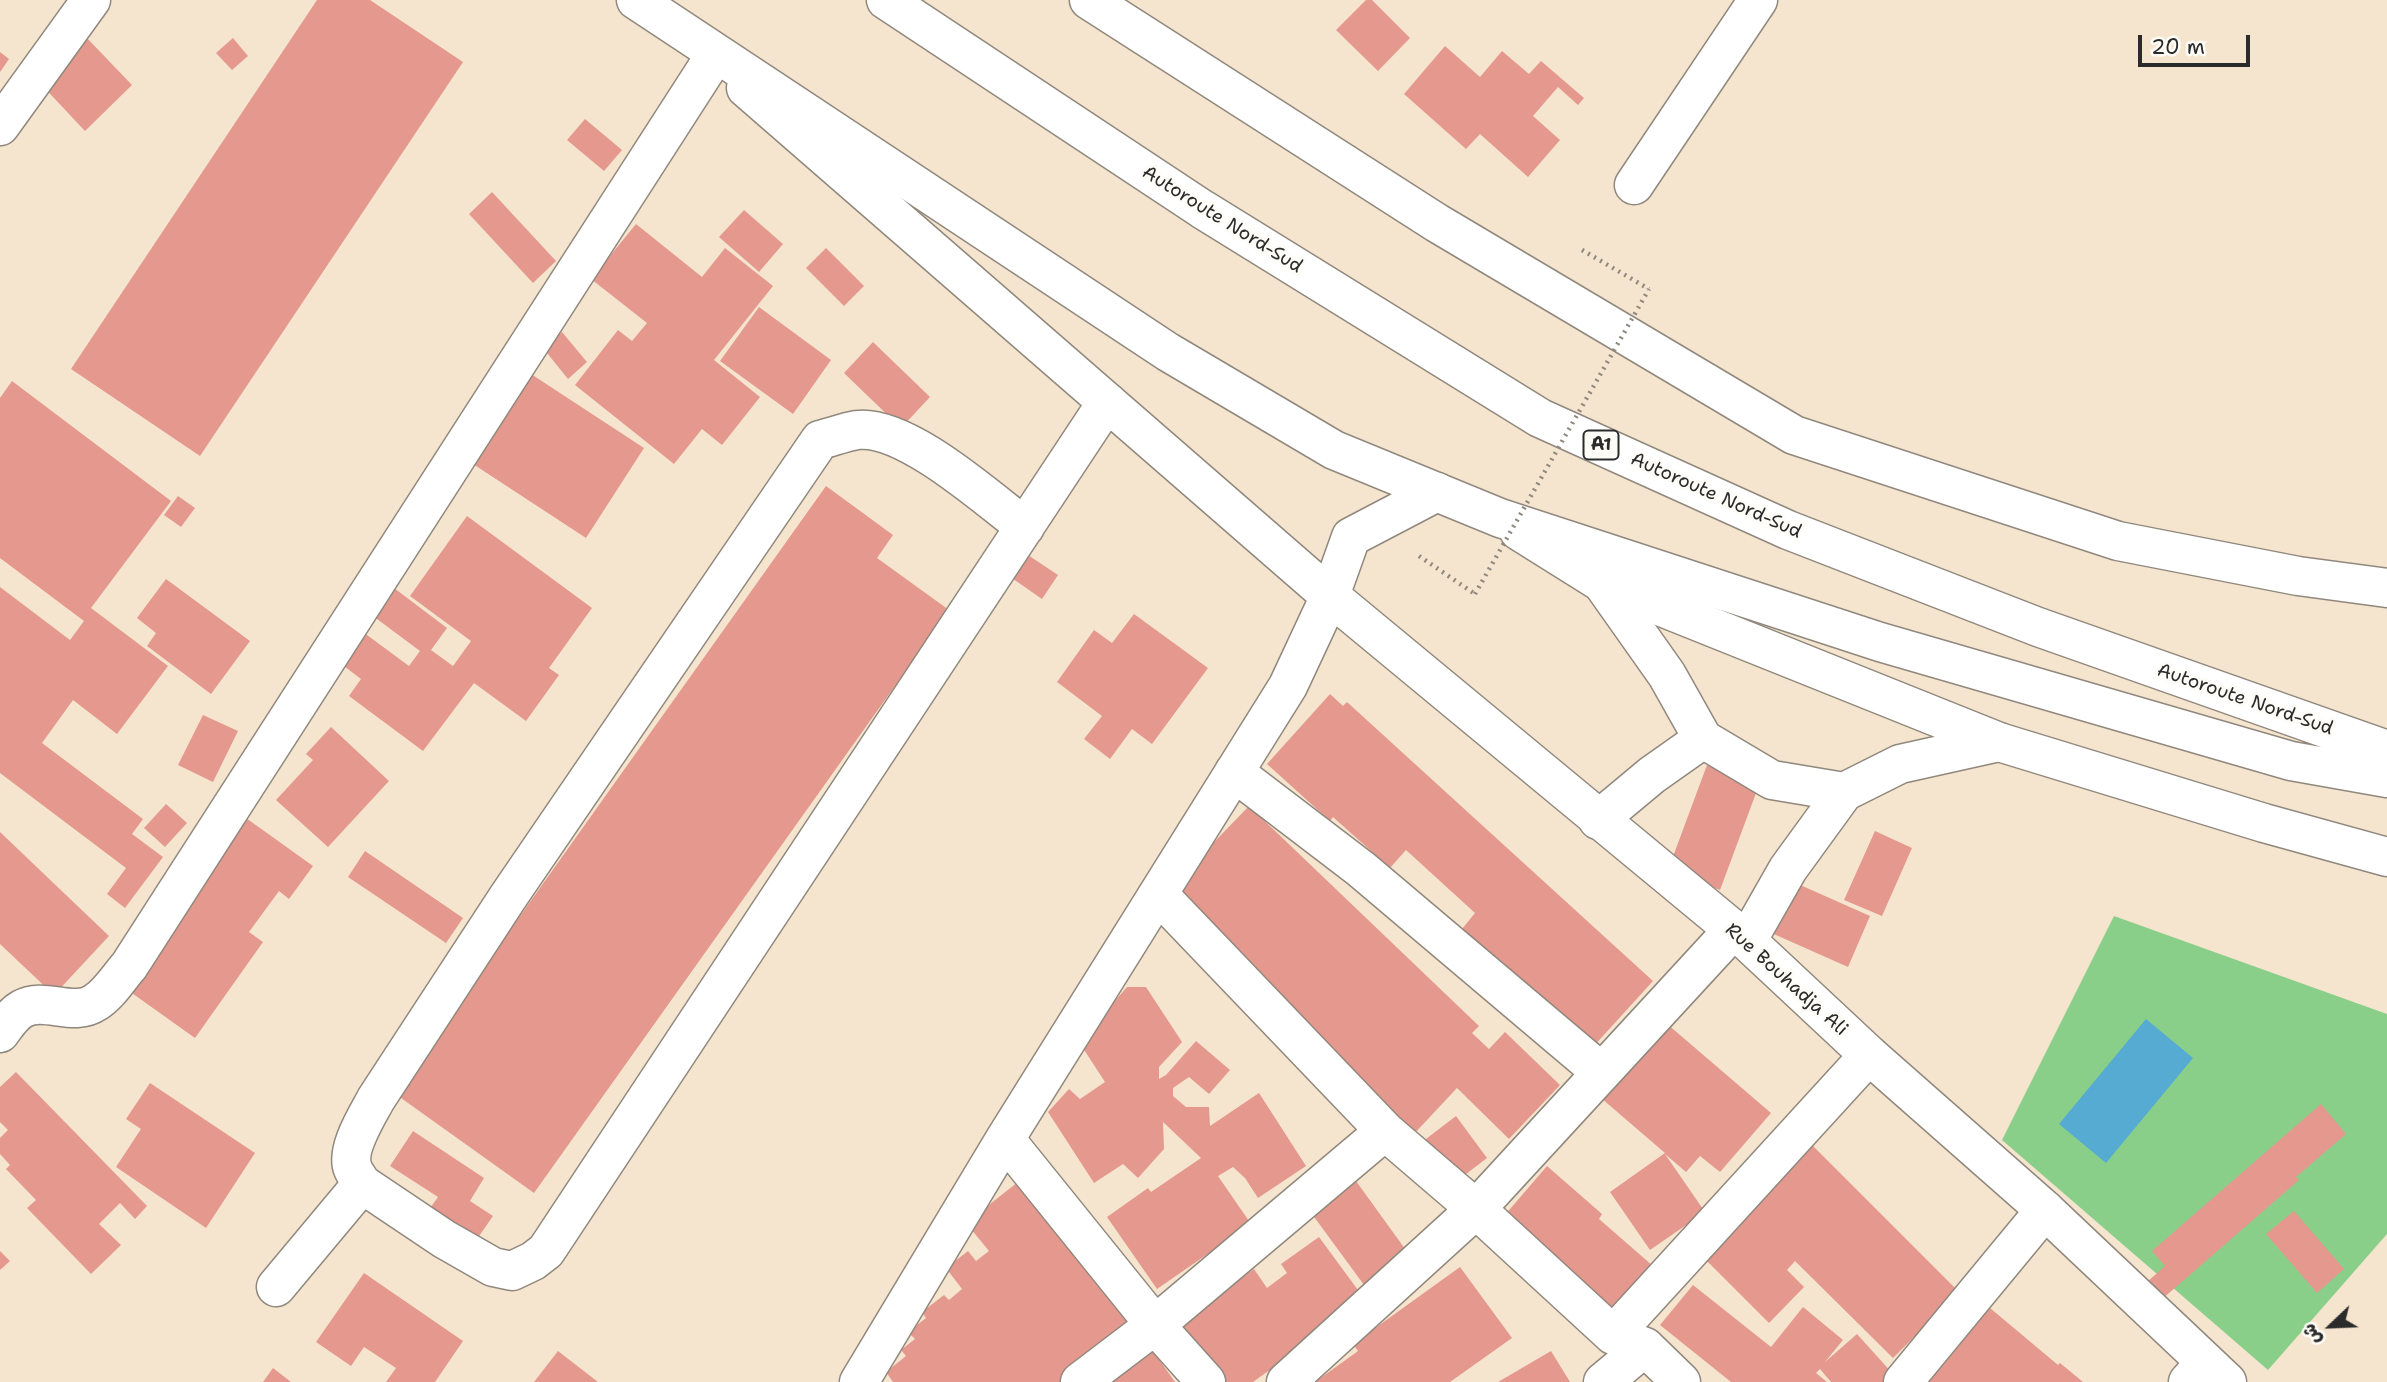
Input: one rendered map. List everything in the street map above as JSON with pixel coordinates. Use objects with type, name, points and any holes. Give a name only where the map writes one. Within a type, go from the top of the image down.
[{"type":"main road","points":[[0,126],[91,0]]},
{"type":"main road","name":"Autoroute Nord-Sud","points":[[886,0],[1202,209],[1540,418],[1788,530],[2038,627],[2387,750]]},
{"type":"main road","points":[[1088,0],[1437,223],[1794,435],[2118,541],[2298,576],[2387,588]]},
{"type":"main road","points":[[1634,185],[1758,0]]},
{"type":"main road","points":[[643,5],[1168,352],[1334,450],[1500,518],[1893,646],[2291,761],[2387,778]]},
{"type":"main road","name":"Rue Bouhadja Ali","points":[[643,5],[712,60],[1330,596],[1740,936],[1869,1055],[2045,1210],[2207,1376]]},
{"type":"main road","points":[[0,1033],[20,1009],[36,1004],[65,1009],[86,1007],[96,1002],[129,966],[712,60]]},
{"type":"main road","points":[[1025,527],[925,452],[893,436],[859,430],[820,440],[508,897],[376,1100],[352,1152],[352,1167],[362,1184],[444,1239],[494,1267],[512,1271],[546,1251],[1025,527],[1107,402]]},
{"type":"main road","points":[[871,1376],[1005,1139],[1288,686],[1330,596],[1351,537],[1437,492]]},
{"type":"main road","points":[[1500,518],[1602,583],[1999,742],[2264,823],[2387,857]]},
{"type":"main road","points":[[1602,583],[1667,675],[1703,739],[1772,780],[1844,792]]},
{"type":"main road","points":[[1598,820],[1652,775],[1703,739]]},
{"type":"main road","points":[[1286,1382],[1476,1209],[1601,1072],[1740,936],[1844,792],[1900,764],[1999,742]]},
{"type":"main road","points":[[1234,772],[1361,869],[1601,1072]]},
{"type":"main road","points":[[1159,895],[1385,1131],[1629,1341],[1681,1382]]},
{"type":"main road","points":[[1602,1382],[1629,1341],[1869,1055]]},
{"type":"main road","points":[[1080,1382],[1154,1325],[1385,1131]]},
{"type":"main road","points":[[1005,1139],[1154,1325],[1206,1382]]},
{"type":"main road","points":[[276,1287],[362,1184]]},
{"type":"main road","points":[[1903,1382],[2045,1210]]},
{"type":"path","points":[[1419,556],[1475,594],[1649,289],[1582,250]]},
{"type":"green space","points":[[2114,916],[2387,1014],[2387,1234],[2268,1370],[2002,1140]]},
{"type":"water","points":[[2146,1019],[2193,1058],[2106,1163],[2059,1124]]},
{"type":"building","points":[[317,0],[370,0],[463,62],[200,456],[71,369]]},
{"type":"building","points":[[1366,0],[1372,0],[1410,38],[1378,71],[1336,30]]},
{"type":"building","points":[[85,36],[132,85],[85,131],[38,81]]},
{"type":"building","points":[[233,38],[248,56],[232,70],[216,53]]},
{"type":"building","points":[[1445,46],[1480,77],[1502,51],[1529,74],[1541,61],[1584,98],[1578,105],[1558,87],[1533,116],[1560,140],[1528,177],[1480,134],[1466,149],[1404,94]]},
{"type":"building","points":[[0,52],[9,59],[0,72]]},
{"type":"building","points":[[585,119],[622,150],[604,171],[567,140]]},
{"type":"building","points":[[492,192],[556,261],[533,283],[469,214]]},
{"type":"building","points":[[744,210],[783,244],[759,272],[719,237]]},
{"type":"building","points":[[636,224],[702,277],[725,248],[773,286],[714,360],[760,397],[722,445],[702,429],[674,464],[575,385],[618,330],[632,341],[647,323],[591,279]]},
{"type":"building","points":[[826,248],[864,286],[844,306],[806,268]]},
{"type":"building","points":[[759,307],[831,360],[793,414],[720,361]]},
{"type":"building","points":[[562,332],[587,362],[568,379],[543,348]]},
{"type":"building","points":[[873,342],[930,397],[901,428],[844,373]]},
{"type":"building","points":[[531,374],[644,448],[586,538],[473,464]]},
{"type":"building","points":[[12,381],[171,501],[91,608],[168,666],[117,734],[73,700],[42,743],[143,819],[132,834],[163,857],[125,908],[107,894],[126,868],[0,773],[0,587],[70,640],[84,621],[0,558],[0,398]]},
{"type":"building","points":[[826,486],[893,535],[877,558],[949,610],[534,1193],[394,1093]]},
{"type":"building","points":[[178,496],[195,508],[181,527],[164,515]]},
{"type":"building","points":[[467,516],[592,608],[549,668],[559,675],[526,721],[474,683],[423,751],[349,696],[361,679],[340,663],[363,632],[409,666],[420,651],[373,616],[394,588],[447,628],[431,650],[453,666],[471,641],[410,596]]},
{"type":"building","points":[[1022,551],[1058,575],[1042,599],[1006,574]]},
{"type":"building","points":[[166,579],[250,641],[211,694],[147,646],[156,633],[137,618]]},
{"type":"building","points":[[1134,614],[1208,668],[1152,744],[1132,729],[1110,759],[1084,739],[1102,716],[1057,682],[1094,630],[1112,643]]},
{"type":"building","points":[[1330,694],[1343,706],[1347,702],[1653,981],[1592,1048],[1462,929],[1475,913],[1406,850],[1390,868],[1333,817],[1330,821],[1267,764]]},
{"type":"building","points":[[203,715],[238,731],[213,782],[178,765]]},
{"type":"building","points":[[331,727],[389,781],[328,847],[276,800],[313,760],[306,754]]},
{"type":"building","points":[[1707,765],[1759,785],[1720,890],[1668,870]]},
{"type":"building","points":[[166,804],[187,823],[165,847],[144,828]]},
{"type":"building","points":[[1249,806],[1479,1026],[1472,1033],[1489,1049],[1505,1032],[1560,1085],[1509,1139],[1457,1088],[1413,1135],[1162,896]]},
{"type":"building","points":[[246,818],[313,866],[289,899],[279,891],[249,932],[263,942],[195,1038],[129,991]]},
{"type":"building","points":[[1875,831],[1912,848],[1882,916],[1844,900]]},
{"type":"building","points":[[0,832],[109,936],[54,995],[0,944]]},
{"type":"building","points":[[365,851],[463,918],[446,943],[348,877]]},
{"type":"building","points":[[1789,880],[1870,916],[1848,967],[1767,931]]},
{"type":"building","points":[[1127,987],[1146,987],[1182,1042],[1159,1067],[1159,1079],[1166,1075],[1196,1041],[1230,1070],[1209,1094],[1189,1077],[1173,1088],[1173,1096],[1186,1107],[1209,1107],[1210,1126],[1259,1093],[1306,1166],[1258,1198],[1245,1178],[1233,1167],[1218,1176],[1251,1224],[1157,1289],[1107,1217],[1148,1188],[1151,1192],[1201,1158],[1163,1122],[1164,1149],[1138,1178],[1123,1164],[1094,1183],[1048,1112],[1069,1089],[1080,1099],[1105,1082],[1079,1042]]},
{"type":"building","points":[[1666,1023],[1771,1113],[1720,1172],[1700,1156],[1686,1172],[1665,1154],[1705,1212],[1650,1250],[1610,1192],[1665,1153],[1601,1098]]},
{"type":"building","points":[[16,1072],[147,1206],[135,1219],[120,1203],[99,1224],[121,1245],[91,1274],[27,1208],[36,1200],[6,1169],[10,1165],[0,1154],[0,1138],[8,1130],[0,1122],[0,1087]]},
{"type":"building","points":[[150,1083],[255,1153],[206,1228],[116,1167],[141,1129],[126,1119]]},
{"type":"building","points":[[2321,1104],[2346,1134],[2296,1177],[2299,1180],[2161,1300],[2146,1283],[2165,1266],[2152,1251]]},
{"type":"building","points":[[1456,1116],[1487,1158],[1453,1184],[1422,1142]]},
{"type":"building","points":[[413,1131],[484,1178],[470,1201],[493,1216],[475,1242],[428,1211],[438,1197],[390,1166]]},
{"type":"building","points":[[1810,1143],[1959,1292],[1893,1358],[1795,1261],[1787,1270],[1804,1287],[1769,1323],[1706,1260],[1740,1226],[1734,1220]]},
{"type":"building","points":[[1547,1166],[1602,1214],[1599,1219],[1653,1266],[1614,1312],[1504,1216]]},
{"type":"building","points":[[1023,1178],[1134,1324],[1069,1382],[893,1382],[886,1372],[906,1356],[901,1350],[915,1339],[908,1332],[926,1318],[922,1312],[944,1295],[949,1300],[962,1289],[946,1268],[968,1251],[976,1261],[989,1251],[966,1223]]},
{"type":"building","points":[[1356,1181],[1408,1253],[1364,1285],[1312,1214]]},
{"type":"building","points":[[2294,1211],[2344,1269],[2317,1293],[2266,1234]]},
{"type":"building","points":[[1319,1237],[1366,1301],[1253,1382],[1219,1382],[1178,1325],[1254,1269],[1267,1288],[1287,1273],[1281,1264]]},
{"type":"building","points":[[0,1251],[10,1261],[0,1270]]},
{"type":"building","points":[[1460,1267],[1512,1338],[1450,1382],[1315,1382],[1358,1351],[1353,1344]]},
{"type":"building","points":[[364,1273],[463,1341],[435,1382],[386,1382],[396,1368],[364,1347],[351,1366],[316,1342]]},
{"type":"building","points":[[1693,1285],[1771,1347],[1803,1307],[1843,1340],[1825,1362],[1857,1334],[1893,1374],[1885,1382],[1831,1382],[1820,1369],[1816,1373],[1827,1382],[1731,1382],[1660,1325]]},
{"type":"building","points":[[1990,1308],[2058,1365],[2060,1363],[2083,1382],[1925,1382],[1938,1366],[1940,1369]]},
{"type":"building","points":[[558,1351],[598,1382],[534,1382]]},
{"type":"building","points":[[1153,1351],[1175,1382],[1108,1382]]},
{"type":"building","points":[[1551,1351],[1570,1382],[1498,1382]]},
{"type":"building","points":[[273,1368],[291,1382],[263,1382]]}]
